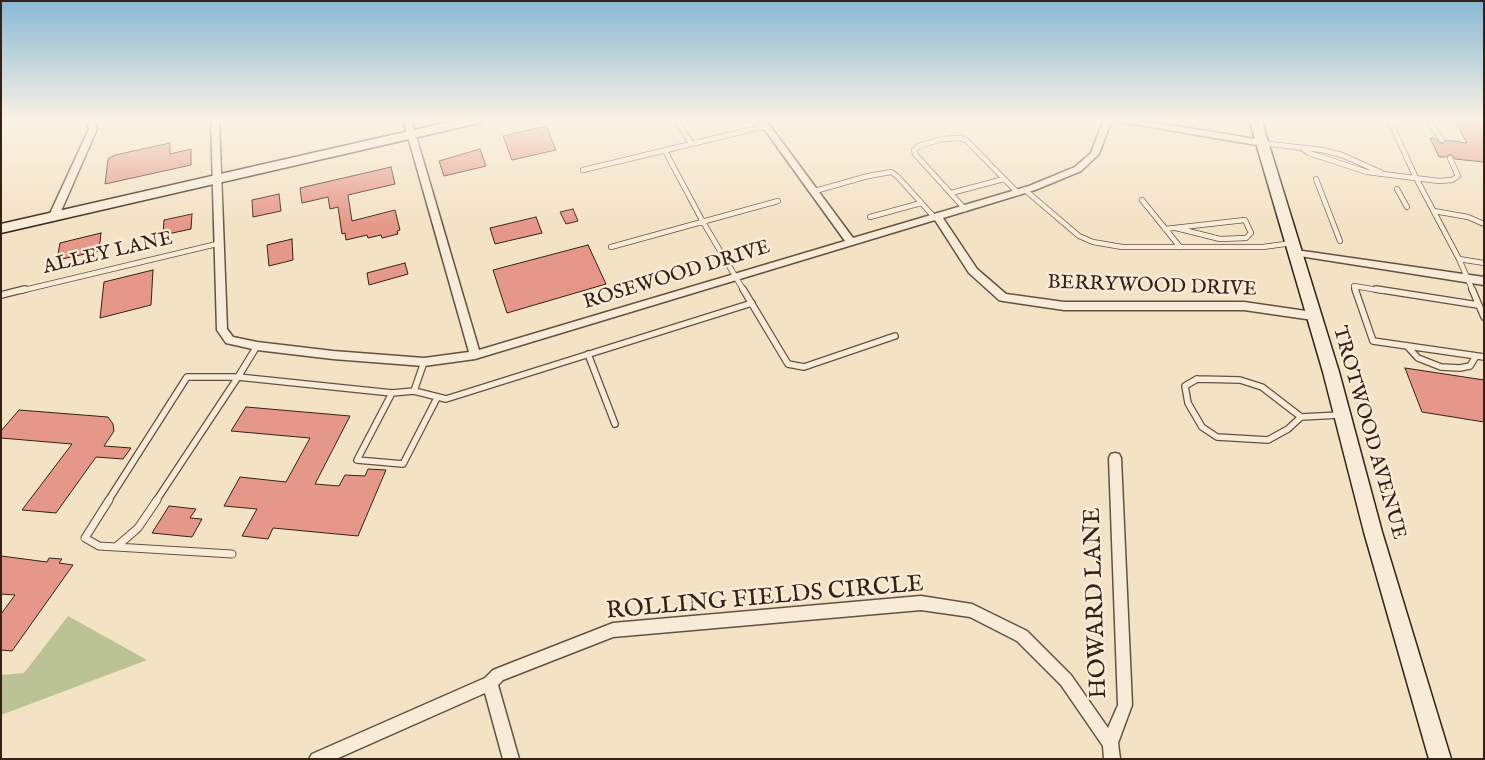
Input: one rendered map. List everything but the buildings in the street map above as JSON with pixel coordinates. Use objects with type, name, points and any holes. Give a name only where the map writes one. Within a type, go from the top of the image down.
[{"type":"main road","points":[[1,229],[324,154]]},
{"type":"main road","name":"TROTWOOD AVENUE","points":[[1265,154],[1342,415],[1372,532],[1440,759]]},
{"type":"street","points":[[53,218],[82,154]]},
{"type":"street","points":[[216,154],[221,243]]},
{"type":"street","points":[[416,154],[475,355]]},
{"type":"street","points":[[787,154],[851,242]]},
{"type":"street","name":"ROSEWOOD DRIVE","points":[[221,243],[222,330],[230,340],[257,346],[333,355],[424,362],[475,355],[1021,192],[1078,169],[1094,154]]},
{"type":"street","name":"BERRYWOOD DRIVE","points":[[936,218],[973,271],[1003,296],[1064,306],[1244,306],[1313,316]]},
{"type":"street","points":[[1294,248],[1484,281]]},
{"type":"street","name":"HOWARD LANE","points":[[1110,743],[1124,705],[1115,458]]},
{"type":"street","name":"ROLLING FIELDS CIRCLE","points":[[317,759],[490,683],[498,676],[613,630],[921,603],[972,611],[1022,636],[1066,680],[1110,743],[1112,759]]},
{"type":"street","points":[[490,683],[511,759]]},
{"type":"lane","points":[[583,170],[647,154]]},
{"type":"lane","points":[[667,154],[703,222],[788,364],[804,367],[895,336]]},
{"type":"lane","points":[[915,154],[965,209]]},
{"type":"lane","points":[[980,154],[1004,179],[1079,236],[1093,242],[1122,248],[1294,248]]},
{"type":"lane","points":[[1313,154],[1367,172],[1452,180],[1458,176],[1450,158]]},
{"type":"lane","points":[[1340,154],[1382,173]]},
{"type":"lane","points":[[1405,154],[1458,259],[1484,316]]},
{"type":"lane","points":[[815,191],[868,176],[891,172],[936,218]]},
{"type":"lane","points":[[951,193],[1004,179]]},
{"type":"lane","points":[[1316,180],[1340,241]]},
{"type":"lane","points":[[1397,189],[1407,207]]},
{"type":"lane","points":[[1142,200],[1180,247]]},
{"type":"lane","points":[[611,247],[778,201]]},
{"type":"lane","points":[[870,217],[921,203]]},
{"type":"lane","points":[[1434,211],[1468,217],[1484,224]]},
{"type":"lane","points":[[1165,229],[1245,220],[1251,233],[1246,238],[1220,239],[1176,228]]},
{"type":"lane","name":"ALLEY LANE","points":[[1,295],[221,243]]},
{"type":"lane","points":[[1458,259],[1484,263]]},
{"type":"lane","points":[[1478,305],[1354,286],[1373,341],[1484,357]]},
{"type":"lane","points":[[232,554],[99,546],[85,538],[187,378],[238,377],[392,393],[414,391],[446,399],[752,303]]},
{"type":"lane","points":[[116,547],[138,528],[257,346]]},
{"type":"lane","points":[[1407,346],[1418,358],[1441,366],[1460,368],[1470,366],[1476,356]]},
{"type":"lane","points":[[588,354],[615,424]]},
{"type":"lane","points":[[414,391],[424,362]]},
{"type":"lane","points":[[1301,417],[1262,386],[1240,380],[1197,379],[1185,386],[1188,404],[1202,427],[1217,438],[1268,440],[1288,429],[1301,417],[1342,415]]},
{"type":"lane","points":[[392,393],[357,460],[403,464],[437,398]]},
{"type":"green space","points":[[68,616],[147,660],[1,715],[1,675],[24,673]]}]
